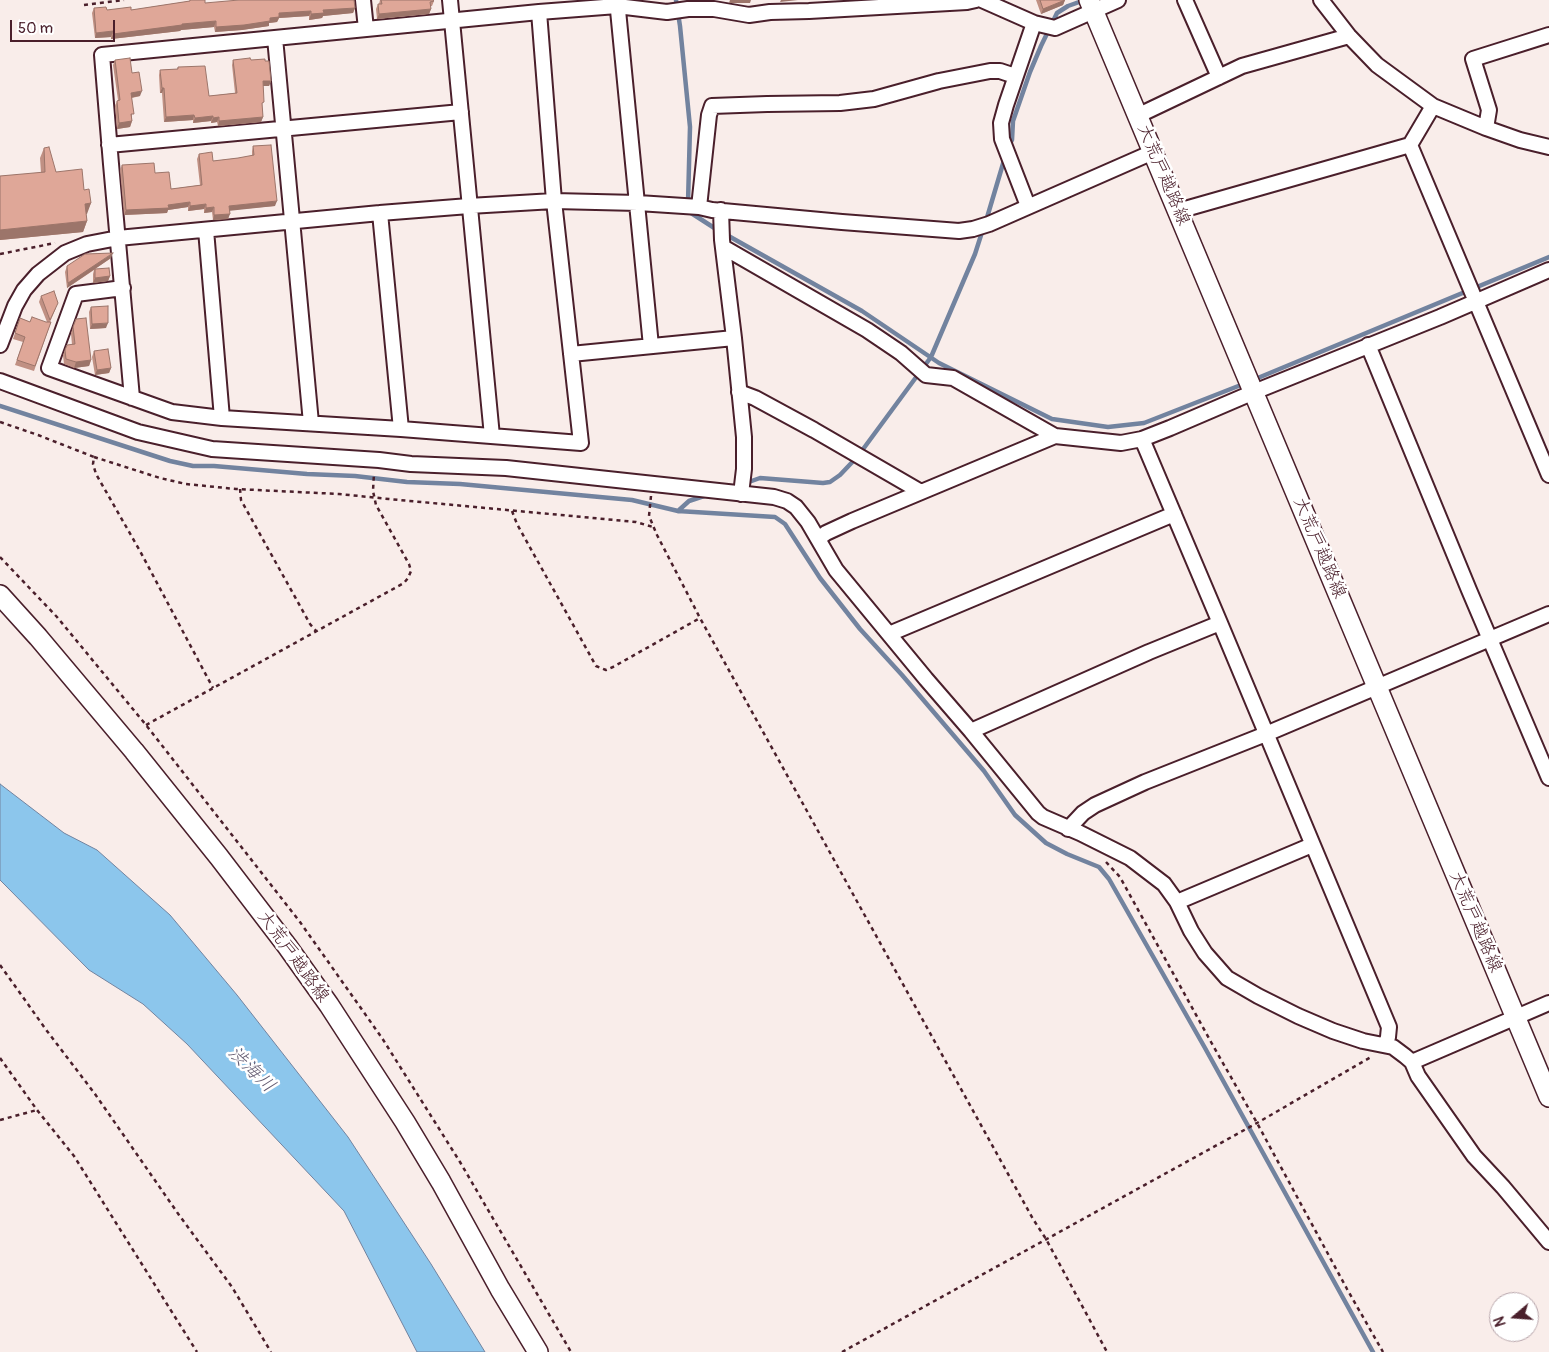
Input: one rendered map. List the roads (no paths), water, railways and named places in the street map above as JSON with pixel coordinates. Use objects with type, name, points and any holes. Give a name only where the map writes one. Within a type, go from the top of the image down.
[{"type":"main road","name":"大荒戸越路線","points":[[1091,5],[1549,1097]]},
{"type":"main road","name":"大荒戸越路線","points":[[0,595],[38,636],[134,752],[287,946],[329,1005],[405,1122],[538,1352]]},
{"type":"street","points":[[363,0],[366,29]]},
{"type":"street","points":[[450,0],[492,436]]},
{"type":"street","points":[[132,398],[102,55],[617,3],[667,12],[688,9],[714,9],[749,15],[769,6],[809,11],[976,0]]},
{"type":"street","points":[[982,0],[1034,23],[1055,28],[1091,5],[1118,0]]},
{"type":"street","points":[[1185,0],[1219,77]]},
{"type":"street","points":[[1321,0],[1349,36],[1377,65],[1433,106],[1486,128],[1520,140],[1549,147]]},
{"type":"street","points":[[617,3],[638,203],[650,346]]},
{"type":"street","points":[[123,288],[76,294],[49,368],[172,412],[222,418],[401,429],[581,444],[554,201],[539,12]]},
{"type":"street","points":[[1028,206],[1002,139],[1001,124],[1015,76],[1034,23]]},
{"type":"street","points":[[1486,128],[1489,110],[1472,59],[1549,35]]},
{"type":"street","points":[[1137,116],[1242,66],[1349,36]]},
{"type":"street","points":[[275,38],[311,423]]},
{"type":"street","points":[[699,207],[712,106],[840,104],[874,99],[939,81],[990,71],[1000,71],[1015,76]]},
{"type":"street","points":[[1178,211],[1410,145],[1433,106]]},
{"type":"street","points":[[109,145],[461,112]]},
{"type":"street","points":[[1410,145],[1549,475]]},
{"type":"street","points":[[0,345],[15,306],[24,290],[38,274],[65,253],[87,244],[118,238],[380,213],[554,201],[699,207],[910,228],[959,231],[989,224],[1153,152]]},
{"type":"street","points":[[721,210],[723,247],[744,437],[744,468],[741,494]]},
{"type":"street","points":[[380,213],[401,429]]},
{"type":"street","points":[[206,230],[222,418]]},
{"type":"street","points":[[723,247],[901,352],[926,375],[953,378],[1055,436],[1121,443],[1142,439],[1440,317],[1475,300],[1549,270]]},
{"type":"street","points":[[571,354],[734,338]]},
{"type":"street","points":[[1368,345],[1549,778]]},
{"type":"street","points":[[0,381],[138,432],[212,449],[379,460],[411,464],[506,468],[774,497],[787,501],[796,507],[808,522],[836,570],[971,730],[1038,813],[1130,858],[1164,884],[1177,902],[1204,953],[1227,978],[1298,1016],[1363,1041],[1393,1047],[1412,1062],[1418,1076],[1465,1144],[1549,1242]]},
{"type":"street","points":[[739,392],[755,398],[814,430],[921,492]]},
{"type":"street","points":[[818,539],[837,528],[1055,436]]},
{"type":"street","points":[[1142,439],[1389,1027],[1386,1045]]},
{"type":"street","points":[[889,634],[1174,514]]},
{"type":"street","points":[[1068,829],[1083,812],[1145,782],[1266,734],[1549,614]]},
{"type":"street","points":[[971,730],[1131,659],[1220,623]]},
{"type":"street","points":[[1177,902],[1312,844]]},
{"type":"street","points":[[1412,1062],[1549,1003]]},
{"type":"water","name":"渋海川","points":[[0,784],[64,833],[97,850],[170,915],[237,995],[348,1137],[431,1264],[485,1352],[417,1352],[344,1211],[187,1044],[143,1004],[89,970],[0,880]]},
{"type":"waterway","points":[[676,0],[690,127],[688,203]]},
{"type":"waterway","points":[[1008,147],[1012,140],[1013,121],[1030,72],[1057,13],[1068,6],[1085,0]]},
{"type":"waterway","points":[[986,221],[1005,157]]},
{"type":"waterway","points":[[688,211],[719,231]]},
{"type":"waterway","points":[[746,483],[760,478],[830,482],[840,475],[858,456],[931,357],[975,254],[983,229]]},
{"type":"waterway","points":[[725,234],[862,311],[939,363],[1052,419],[1108,427],[1144,423],[1246,383]]},
{"type":"waterway","points":[[1253,380],[1549,257]]},
{"type":"waterway","points":[[0,406],[170,461],[193,466],[355,476],[407,482],[460,484],[632,500],[678,511],[775,517],[785,524],[820,578],[860,629],[984,771],[1015,815],[1046,843],[1099,867],[1109,879],[1373,1352]]},
{"type":"waterway","points":[[678,511],[689,501],[707,495]]}]
